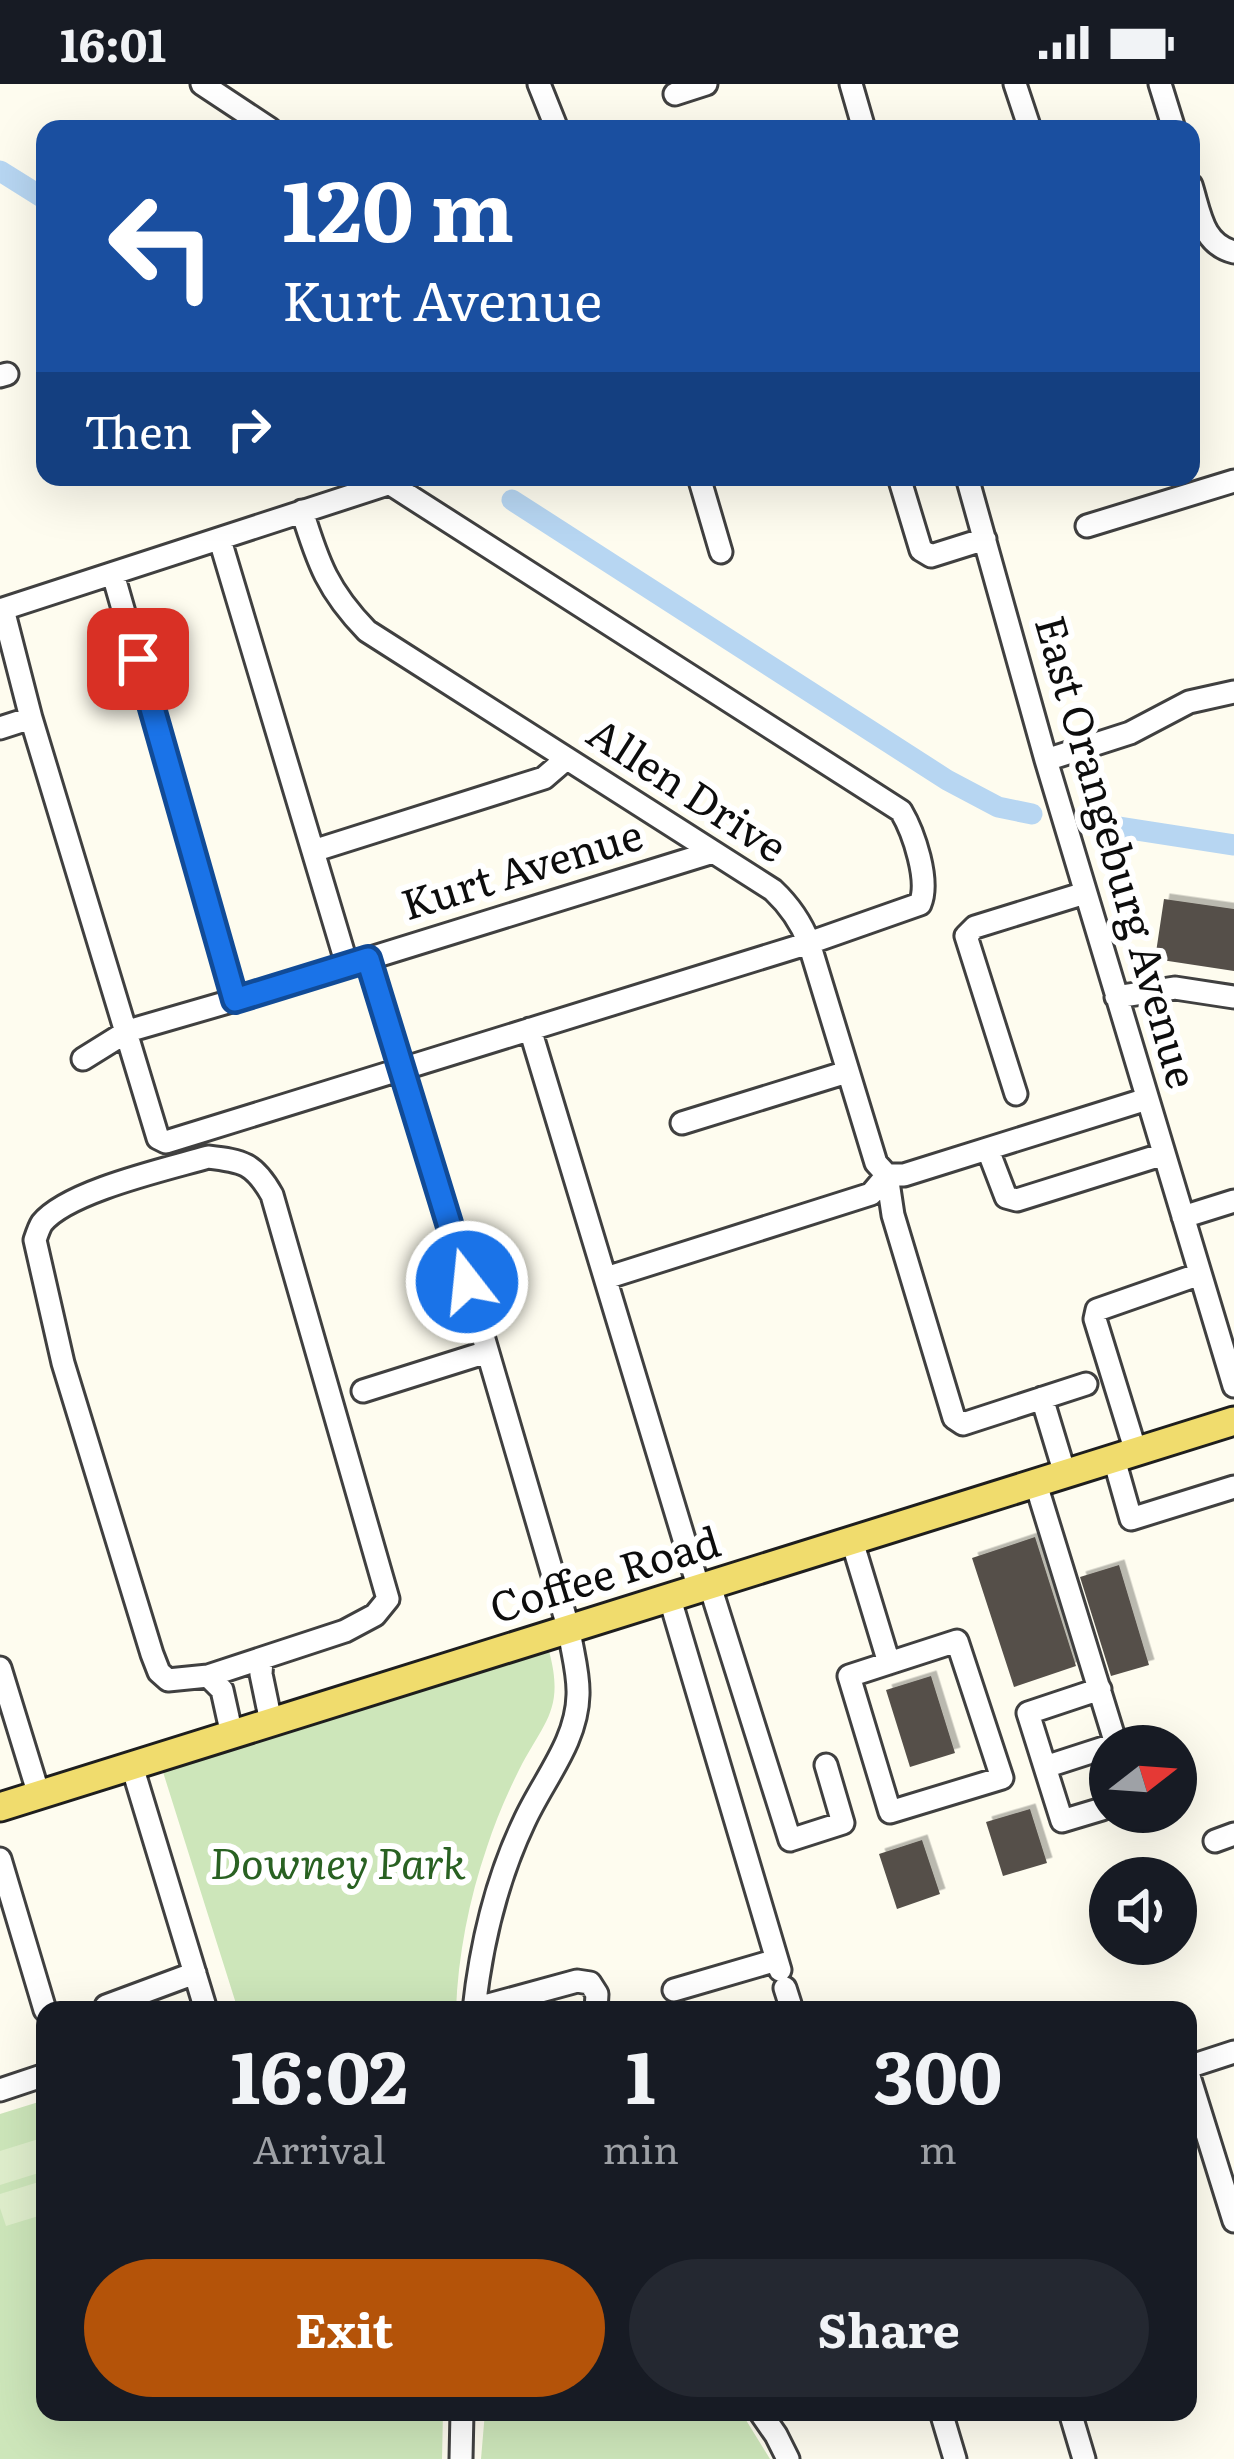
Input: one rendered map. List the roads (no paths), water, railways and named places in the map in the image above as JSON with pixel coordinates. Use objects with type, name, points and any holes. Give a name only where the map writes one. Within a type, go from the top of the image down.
[{"type":"main road","name":"Coffee Road","points":[[0,1807],[1234,1421]]},
{"type":"street","points":[[202,84],[256,120]]},
{"type":"street","points":[[222,97],[241,84]]},
{"type":"street","points":[[539,84],[553,120]]},
{"type":"street","points":[[675,94],[706,84]]},
{"type":"street","points":[[850,84],[861,120]]},
{"type":"street","points":[[1015,84],[1027,120]]},
{"type":"street","points":[[1160,84],[1169,120]]},
{"type":"street","points":[[1200,214],[1206,233],[1228,250]]},
{"type":"street","points":[[1087,526],[1234,481]]},
{"type":"street","points":[[380,486],[2,610],[158,1138],[166,1142],[809,943],[920,904],[926,890],[909,825],[901,812],[408,486]]},
{"type":"street","points":[[702,486],[722,552]]},
{"type":"street","points":[[902,486],[921,550],[931,556],[985,539]]},
{"type":"street","name":"East Orangeburg Avenue","points":[[970,486],[1116,997],[1200,1274],[1227,1340],[1234,1386]]},
{"type":"street","name":"Allen Drive","points":[[302,511],[329,586],[367,631],[788,904],[809,943],[876,1163],[886,1175],[893,1215],[954,1418],[963,1424],[1042,1398]]},
{"type":"street","points":[[220,540],[313,851],[402,1068],[569,1630],[578,1695],[570,1738],[522,1824],[502,1877],[488,1922],[475,2001]]},
{"type":"street","points":[[113,574],[235,1000]]},
{"type":"street","points":[[1046,760],[1130,733],[1189,702],[1234,692]]},
{"type":"street","points":[[0,728],[32,718]]},
{"type":"street","points":[[313,851],[544,778],[566,759]]},
{"type":"street","name":"Kurt Avenue","points":[[83,1059],[128,1031],[713,852]]},
{"type":"street","points":[[1016,1094],[966,936],[975,927],[1085,893]]},
{"type":"street","points":[[1116,997],[1175,988],[1234,997]]},
{"type":"street","points":[[530,1029],[705,1588],[790,1840],[843,1823],[826,1765]]},
{"type":"street","points":[[682,1123],[847,1072]]},
{"type":"street","points":[[606,1278],[871,1194],[886,1175],[904,1175],[1148,1099]]},
{"type":"street","points":[[988,1150],[1006,1197],[1017,1200],[1164,1154]]},
{"type":"street","points":[[208,1157],[241,1161],[262,1176],[272,1195],[388,1599],[375,1615],[345,1631],[262,1659],[208,1676],[168,1680],[159,1672],[63,1363],[34,1240],[41,1224],[63,1206],[208,1157]]},
{"type":"street","points":[[1183,1217],[1234,1201]]},
{"type":"street","points":[[1200,1274],[1096,1310],[1094,1319],[1125,1455],[1131,1519],[1234,1487]]},
{"type":"street","points":[[364,1391],[487,1352]]},
{"type":"street","points":[[1065,1474],[1042,1398],[1086,1384]]},
{"type":"street","points":[[1036,1484],[1116,1744],[1045,1767]]},
{"type":"street","points":[[852,1541],[889,1664]]},
{"type":"street","points":[[670,1599],[783,1982],[674,1990]]},
{"type":"street","points":[[957,1641],[1002,1778],[890,1812],[848,1676],[889,1664],[957,1641]]},
{"type":"street","points":[[262,1659],[271,1722]]},
{"type":"street","points":[[0,1668],[39,1795]]},
{"type":"street","points":[[208,1676],[222,1690],[232,1735]]},
{"type":"street","points":[[1089,1813],[1062,1821],[1028,1712],[1100,1689]]},
{"type":"street","points":[[132,1766],[203,2001]]},
{"type":"street","points":[[0,1859],[42,2001]]},
{"type":"street","points":[[119,2001],[195,1973]]},
{"type":"street","points":[[506,2001],[577,1981],[590,1983],[597,2001]]},
{"type":"street","points":[[1197,2066],[1234,2052]]},
{"type":"street","points":[[0,2090],[36,2078]]},
{"type":"street","points":[[1197,2100],[1234,2222]]},
{"type":"street","points":[[460,2459],[462,2421]]},
{"type":"street","points":[[767,2421],[788,2459]]},
{"type":"street","points":[[943,2421],[955,2459]]},
{"type":"street","points":[[1073,2421],[1084,2459]]},
{"type":"waterway","points":[[0,171],[36,193]]},
{"type":"waterway","points":[[512,500],[947,780],[998,807],[1032,814]]},
{"type":"waterway","points":[[1105,825],[1234,845]]},
{"type":"park label","name":"Downey Park","points":[[338,1864]]}]
